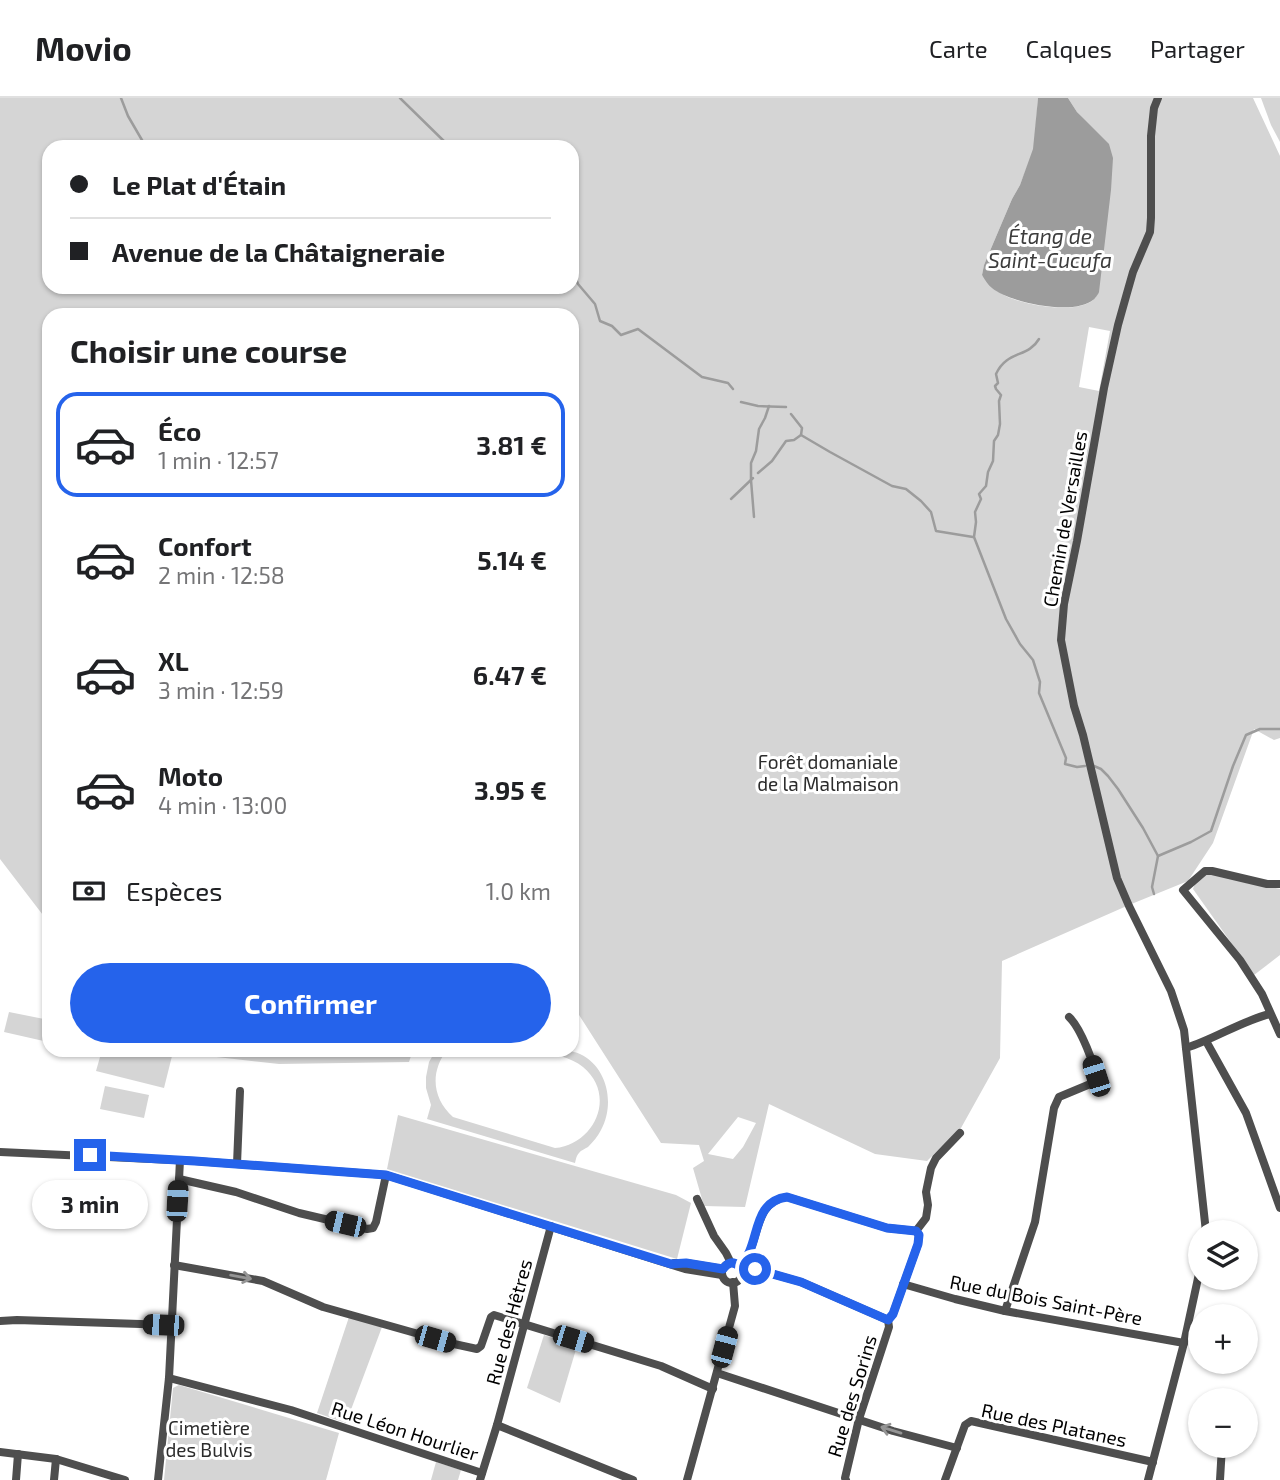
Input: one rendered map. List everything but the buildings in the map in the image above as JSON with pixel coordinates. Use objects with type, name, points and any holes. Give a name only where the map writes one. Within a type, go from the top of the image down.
[{"type":"street","name":"Chemin de Versailles","points":[[1158,98],[1154,108],[1151,136],[1150,232],[1133,271],[1118,325],[1064,604],[1061,640],[1074,706],[1118,878],[1171,991],[1184,1030],[1205,1220]]},
{"type":"street","points":[[1280,884],[1267,884],[1205,871],[1183,890],[1240,960],[1262,993],[1280,1034]]},
{"type":"street","points":[[1186,1048],[1270,1014]]},
{"type":"street","points":[[1005,1311],[1035,1223],[1054,1108],[1059,1097],[1095,1082],[1092,1063],[1076,1023],[1069,1017]]},
{"type":"street","points":[[1206,1041],[1246,1113],[1280,1208]]},
{"type":"street","points":[[237,1164],[240,1091]]},
{"type":"street","name":"Rue des Sorins","points":[[846,1480],[859,1419],[889,1327],[888,1320],[893,1314],[918,1244],[919,1235],[916,1231],[926,1218],[930,1168],[960,1133]]},
{"type":"street","points":[[0,1152],[180,1160],[386,1175],[685,1269],[722,1272]]},
{"type":"street","points":[[158,1480],[169,1378],[180,1160]]},
{"type":"street","points":[[178,1179],[236,1192],[299,1213],[367,1229],[373,1228],[376,1222],[386,1175]]},
{"type":"street","points":[[737,1267],[746,1261],[762,1215],[769,1204],[780,1198],[787,1197],[887,1228],[916,1231]]},
{"type":"street","points":[[697,1199],[714,1236],[737,1267],[741,1276],[733,1282],[724,1280],[722,1272],[726,1265],[737,1267],[755,1269],[801,1282],[888,1320]]},
{"type":"street","name":"Rue des Hêtres","points":[[497,1425],[551,1226]]},
{"type":"street","points":[[174,1265],[263,1281],[323,1307],[477,1349],[481,1346],[494,1315],[661,1366],[713,1389]]},
{"type":"street","points":[[687,1480],[735,1306],[733,1282]]},
{"type":"street","name":"Rue du Bois Saint-Père","points":[[903,1284],[1005,1311],[1184,1343]]},
{"type":"street","points":[[1148,1480],[1195,1290]]},
{"type":"street","points":[[0,1321],[171,1325]]},
{"type":"street","points":[[717,1373],[892,1431],[957,1448]]},
{"type":"street","name":"Rue Léon Hourlier","points":[[169,1378],[291,1410],[481,1476],[497,1425],[633,1480]]},
{"type":"street","name":"Rue des Platanes","points":[[945,1480],[965,1425],[971,1421],[1153,1462]]},
{"type":"street","points":[[0,1452],[56,1459],[125,1480]]},
{"type":"street","points":[[16,1480],[18,1454]]},
{"type":"street","points":[[1220,1480],[1221,1458]]},
{"type":"street","points":[[54,1480],[56,1459]]},
{"type":"green space","name":"Forêt domaniale de la Malmaison","points":[[0,98],[1038,98],[1034,149],[982,275],[996,290],[1010,298],[1034,305],[1061,308],[1094,300],[1099,291],[1087,123],[1068,98],[1253,98],[1280,156],[1280,738],[1274,740],[1254,729],[1213,843],[1188,881],[1002,961],[1000,1058],[961,1128],[927,1161],[875,1154],[769,1104],[745,1207],[704,1206],[693,1168],[704,1161],[699,1145],[661,1143],[579,1015],[579,308],[42,308],[42,914],[0,859]],"holes":[[[1089,327],[1110,331],[1099,391],[1079,387]],[[738,1117],[756,1123],[743,1147],[733,1159],[708,1154]]]},
{"type":"green space","points":[[1261,98],[1280,98],[1280,142],[1271,125]]},
{"type":"green space","points":[[1204,871],[1280,889],[1280,955],[1254,975],[1193,889],[1197,878]]},
{"type":"green space","points":[[9,1012],[42,1019],[42,1041],[4,1032]]},
{"type":"green space","points":[[579,1054],[590,1060],[603,1077],[608,1098],[605,1120],[597,1137],[578,1154],[575,1163],[427,1119],[431,1105],[426,1088],[432,1057],[443,1057],[436,1076],[437,1093],[453,1117],[555,1148],[569,1145],[581,1138],[597,1116],[599,1091],[593,1078],[583,1067],[563,1057],[579,1057]]},
{"type":"green space","points":[[100,1057],[172,1057],[164,1088],[96,1071]]},
{"type":"green space","points":[[217,1057],[411,1057],[409,1062],[279,1064]]},
{"type":"green space","points":[[105,1086],[149,1095],[144,1118],[100,1109]]},
{"type":"green space","points":[[398,1115],[676,1195],[691,1203],[677,1259],[387,1169]]},
{"type":"green space","points":[[349,1317],[382,1327],[346,1423],[317,1413]]},
{"type":"green space","points":[[544,1335],[577,1346],[560,1403],[527,1388]]},
{"type":"green space","name":"Cimetière des Bulvis","points":[[179,1385],[339,1433],[326,1480],[164,1480],[173,1388]]},
{"type":"green space","points":[[436,1462],[461,1470],[458,1480],[431,1480]]},
{"type":"water","name":"Étang de Saint-Cucufa","points":[[1038,98],[1068,98],[1077,112],[1109,144],[1113,158],[1099,292],[1094,300],[1084,305],[1057,307],[1027,303],[991,287],[982,275],[1033,149]]},
{"type":"waterway","points":[[121,98],[142,140]]},
{"type":"waterway","points":[[400,98],[443,140]]},
{"type":"waterway","points":[[579,285],[595,304],[600,321],[612,326],[621,335],[638,329],[702,377],[728,383],[733,389]]},
{"type":"waterway","points":[[1039,339],[1029,349],[1006,361],[996,374],[998,383],[995,386],[1001,395],[1000,424],[994,441],[993,461],[986,486],[979,494],[981,499],[975,512],[974,537],[1006,619],[1033,660],[1040,682],[1039,693],[1066,758],[1065,764],[1085,766]]},
{"type":"waterway","points":[[741,402],[786,407]]},
{"type":"waterway","points":[[754,517],[751,463],[756,451],[759,429],[769,406]]},
{"type":"waterway","points":[[791,414],[802,428],[801,435],[892,486],[906,489],[921,501],[931,512],[936,531],[973,537]]},
{"type":"waterway","points":[[758,473],[772,461],[786,441],[801,435]]},
{"type":"waterway","points":[[731,499],[753,478]]},
{"type":"waterway","points":[[1158,856],[1211,831],[1246,735],[1260,729],[1280,729]]},
{"type":"waterway","points":[[1094,766],[1101,769],[1118,789],[1158,856],[1152,887],[1154,894]]},
{"type":"route","points":[[90,1155],[386,1175],[671,1264],[686,1263],[723,1269],[731,1263],[739,1266],[746,1261],[762,1215],[769,1204],[787,1197],[887,1228],[916,1231],[919,1235],[893,1314],[888,1320],[801,1282],[755,1269]]}]
